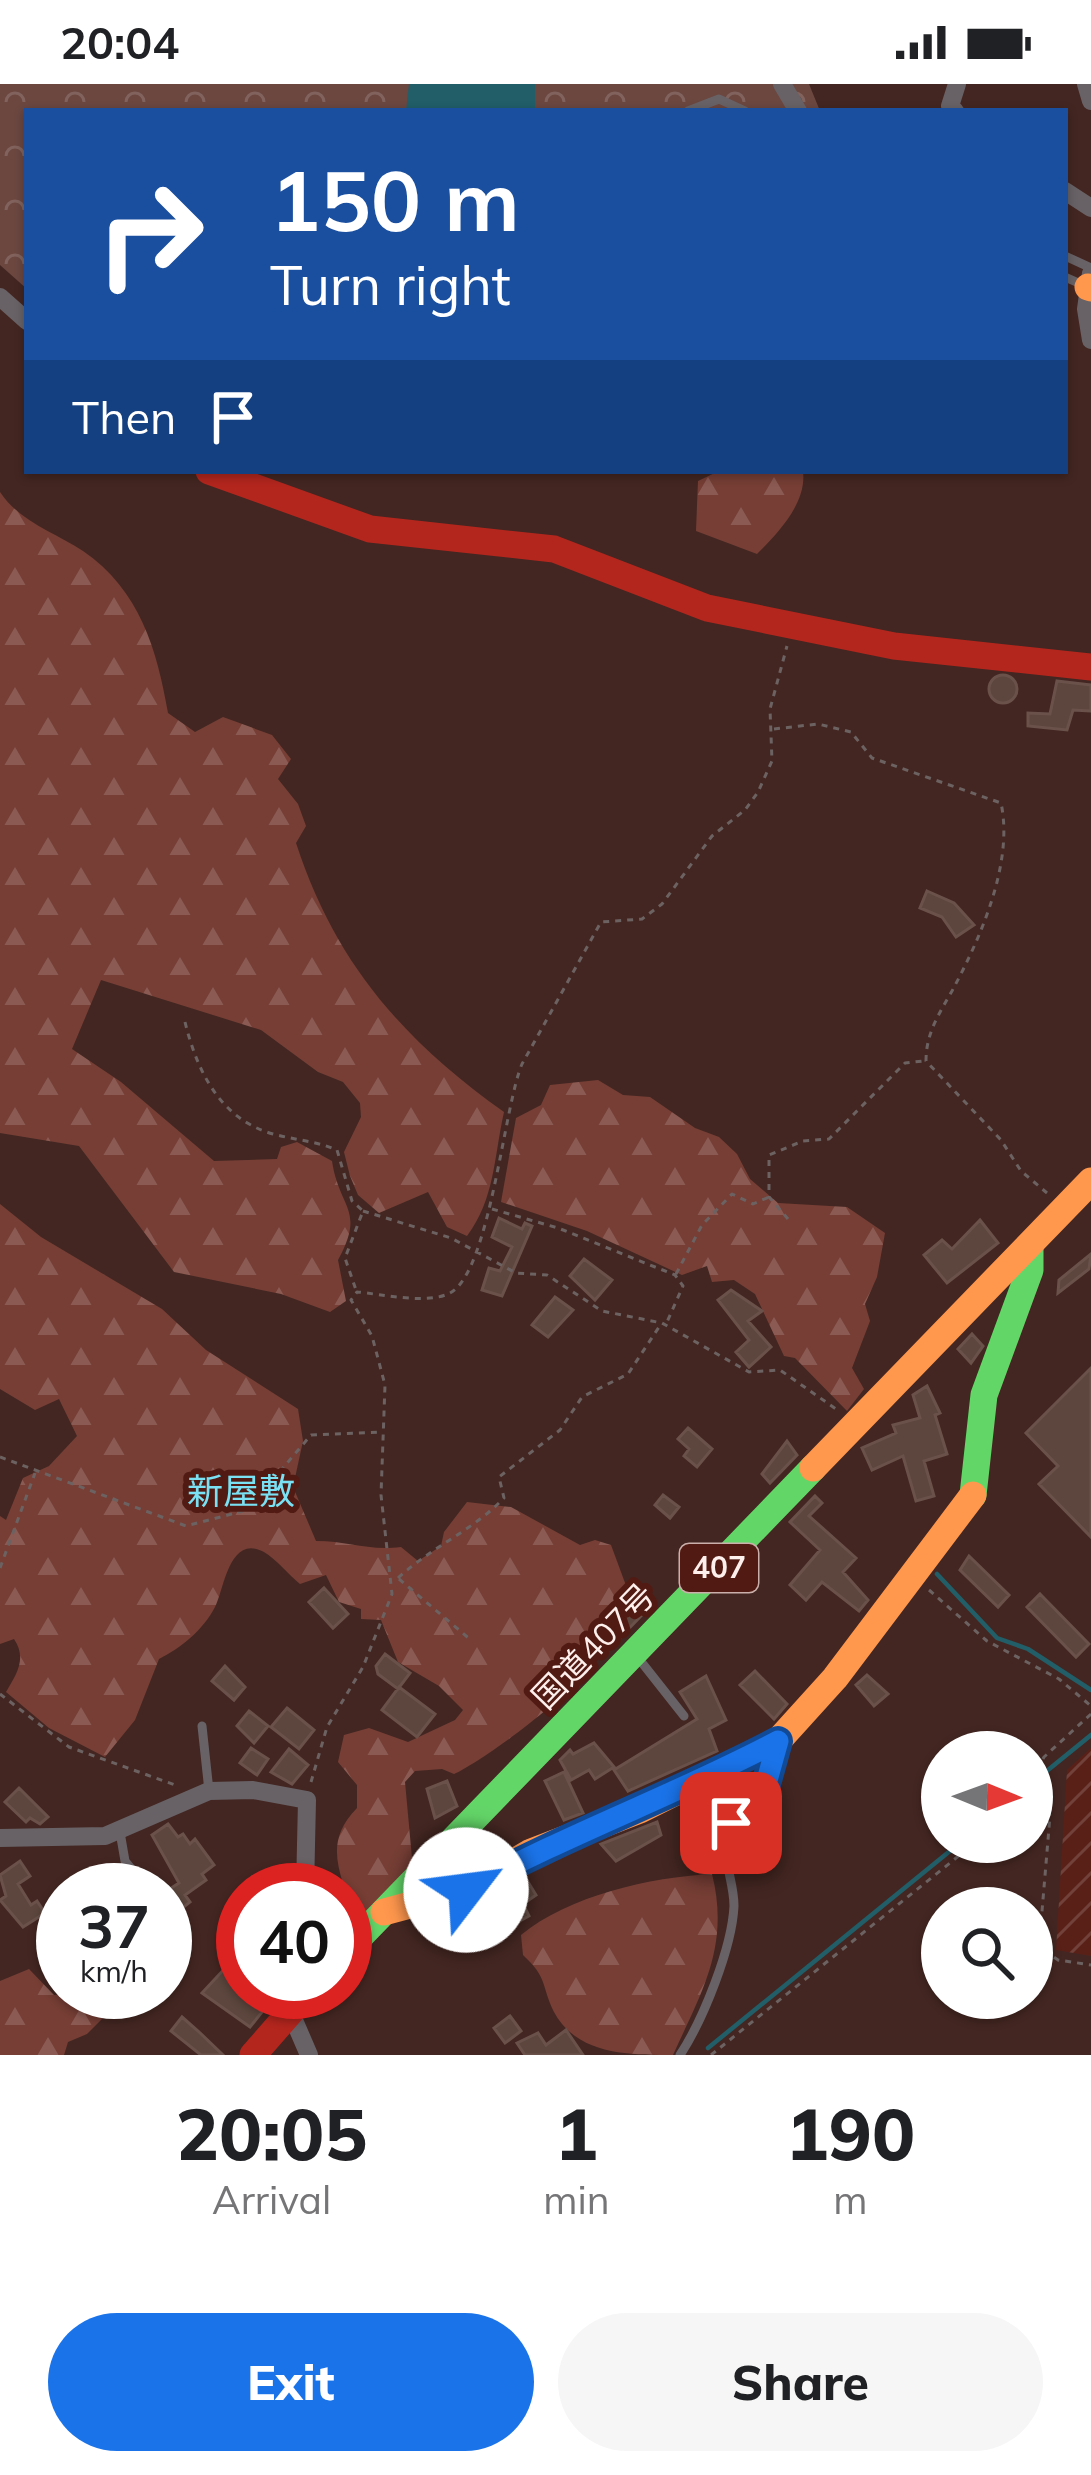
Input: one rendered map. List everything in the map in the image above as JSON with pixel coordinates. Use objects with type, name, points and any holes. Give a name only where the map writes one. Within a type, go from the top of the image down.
[{"type":"main road","points":[[217,474],[370,529],[554,549],[707,608],[894,646],[1091,668]]},
{"type":"main road","name":"国道407号","points":[[372,1925],[1091,1181]]},
{"type":"main road","points":[[385,1912],[466,1890],[531,1852],[640,1810],[778,1741],[914,1578],[971,1501],[977,1483],[984,1395],[1030,1270],[1030,1246]]},
{"type":"main road","points":[[253,2055],[284,2019]]},
{"type":"street","points":[[1086,84],[1091,101]]},
{"type":"street","points":[[1085,278],[1091,340]]},
{"type":"street","points":[[0,297],[24,318]]},
{"type":"street","points":[[0,1838],[89,1839],[120,1832],[206,1792],[233,1788],[307,1800],[305,1863]]},
{"type":"street","points":[[302,2019],[309,2055]]},
{"type":"lane","points":[[696,108],[719,99],[738,108]]},
{"type":"lane","points":[[635,1655],[684,1716]]},
{"type":"lane","points":[[202,1726],[206,1792]]},
{"type":"lane","points":[[680,2055],[713,1986],[734,1905],[723,1862],[731,1823],[766,1784],[778,1741]]},
{"type":"lane","points":[[120,1832],[126,1863]]},
{"type":"path","points":[[357,1292],[444,1296],[457,1288],[502,1168],[512,1087],[595,930],[612,919],[642,920],[662,904],[720,826],[745,810],[768,775],[773,692],[793,627]]},
{"type":"path","points":[[772,729],[818,724],[851,732],[872,758],[1001,803],[989,908],[934,1022],[926,1060]]},
{"type":"path","points":[[185,1022],[194,1060],[222,1104],[272,1134],[337,1150],[352,1201],[362,1211],[474,1249],[515,1273],[547,1275],[602,1312],[664,1324],[740,1368],[790,1375],[855,1427]]},
{"type":"path","points":[[788,1219],[769,1197],[769,1155],[803,1141],[829,1139],[905,1063],[926,1060]]},
{"type":"path","points":[[926,1060],[1001,1140],[1021,1172],[1065,1209]]},
{"type":"path","points":[[675,1276],[702,1225],[732,1194],[753,1204],[769,1197]]},
{"type":"path","points":[[395,1578],[432,1546],[481,1523],[505,1498],[499,1477],[560,1430],[582,1397],[628,1374],[682,1292],[675,1276],[558,1228],[490,1208]]},
{"type":"path","points":[[357,1292],[345,1258],[362,1211]]},
{"type":"path","points":[[307,1800],[327,1727],[385,1617],[395,1578],[381,1495],[385,1384],[372,1336],[351,1300],[357,1292]]},
{"type":"path","points":[[0,1457],[186,1526],[247,1510],[311,1435],[384,1432]]},
{"type":"path","points":[[0,1568],[36,1472]]},
{"type":"path","points":[[395,1578],[472,1641]]},
{"type":"path","points":[[914,1578],[987,1641],[1059,1679],[1091,1706]]},
{"type":"path","points":[[0,1694],[90,1757],[206,1792]]},
{"type":"path","points":[[1053,1750],[1091,1714]]},
{"type":"path","points":[[711,2055],[950,1863]]},
{"type":"path","points":[[1046,1863],[1039,1947],[1058,1960],[1091,1965]]},
{"type":"shaded area","points":[[1091,1748],[1091,1956],[1056,1950],[1067,1770]]},
{"type":"green space","points":[[0,84],[809,84],[819,108],[24,108],[24,286],[0,265]]},
{"type":"green space","points":[[713,474],[803,474],[796,506],[757,554],[696,531],[698,481]]},
{"type":"green space","points":[[0,492],[17,511],[83,551],[119,584],[151,644],[168,713],[195,732],[223,717],[272,735],[291,759],[278,779],[298,804],[306,826],[296,843],[312,886],[352,962],[404,1027],[504,1112],[488,1192],[467,1236],[447,1227],[428,1192],[379,1213],[358,1195],[350,1176],[344,1152],[361,1117],[360,1103],[343,1082],[318,1072],[261,1030],[101,980],[72,1049],[121,1082],[214,1161],[277,1159],[281,1147],[297,1142],[332,1161],[350,1230],[338,1260],[346,1301],[330,1312],[281,1294],[174,1272],[79,1146],[0,1133]]},
{"type":"green space","points":[[598,1080],[623,1095],[650,1097],[695,1128],[719,1137],[737,1154],[750,1179],[778,1203],[847,1207],[885,1233],[877,1277],[865,1304],[870,1321],[852,1368],[864,1389],[847,1411],[795,1358],[784,1356],[755,1294],[734,1280],[712,1282],[707,1266],[682,1275],[587,1231],[501,1202],[516,1118],[541,1105],[550,1085]]},
{"type":"green space","points":[[0,1204],[41,1237],[162,1309],[206,1350],[298,1409],[303,1441],[293,1487],[316,1541],[401,1547],[418,1561],[441,1546],[444,1532],[467,1502],[511,1507],[580,1545],[595,1540],[611,1545],[628,1591],[598,1639],[579,1645],[570,1684],[535,1719],[454,1774],[442,1769],[415,1771],[405,1782],[413,1869],[372,1907],[372,1863],[338,1863],[337,1859],[340,1834],[357,1808],[357,1785],[338,1762],[344,1735],[369,1728],[408,1742],[455,1720],[463,1710],[439,1686],[398,1662],[381,1620],[361,1619],[361,1609],[339,1602],[326,1575],[300,1584],[264,1552],[252,1548],[235,1557],[204,1623],[159,1659],[135,1720],[105,1757],[49,1728],[6,1692],[20,1659],[14,1639],[0,1644],[0,1516],[6,1520],[23,1478],[49,1466],[77,1436],[59,1399],[35,1410],[0,1389]]},
{"type":"green space","points":[[712,1874],[718,1924],[715,1946],[703,1989],[673,2055],[606,2050],[576,2037],[554,2012],[540,1976],[523,1955],[521,1935],[562,1909],[611,1891]]},
{"type":"green space","points":[[29,1969],[36,1976],[36,2019],[102,2019],[87,2034],[68,2042],[64,2055],[0,2055],[0,1981]]},
{"type":"water","points":[[409,84],[535,84],[535,108],[406,108]]},
{"type":"building","points":[[1003,675],[1013,679],[1017,689],[1013,699],[1003,703],[993,699],[989,689],[993,679]]},
{"type":"building","points":[[1057,681],[1091,685],[1091,711],[1073,710],[1067,730],[1028,726],[1028,713],[1050,714]]},
{"type":"building","points":[[927,891],[954,903],[974,925],[956,937],[942,917],[920,908]]},
{"type":"building","points":[[499,1218],[522,1229],[525,1223],[532,1226],[502,1296],[482,1290],[489,1268],[500,1271],[512,1247],[492,1237]]},
{"type":"building","points":[[980,1220],[998,1243],[947,1283],[924,1255],[942,1240],[952,1249]]},
{"type":"building","points":[[1091,1254],[1089,1269],[1058,1293],[1059,1280]]},
{"type":"building","points":[[584,1259],[612,1280],[595,1300],[570,1276]]},
{"type":"building","points":[[731,1290],[762,1311],[748,1321],[771,1347],[749,1367],[736,1352],[749,1340],[718,1300]]},
{"type":"building","points":[[555,1297],[573,1310],[548,1337],[532,1325]]},
{"type":"building","points":[[972,1334],[983,1346],[971,1363],[958,1349]]},
{"type":"building","points":[[1091,1368],[1091,1537],[1039,1484],[1058,1466],[1026,1433]]},
{"type":"building","points":[[927,1386],[940,1413],[935,1415],[947,1454],[924,1461],[934,1496],[916,1501],[903,1456],[872,1470],[862,1448],[896,1433],[893,1425],[920,1418],[913,1395]]},
{"type":"building","points":[[688,1428],[712,1449],[697,1467],[684,1456],[689,1449],[678,1439]]},
{"type":"building","points":[[787,1441],[797,1455],[770,1483],[762,1474]]},
{"type":"building","points":[[663,1495],[679,1507],[670,1518],[655,1505]]},
{"type":"building","points":[[815,1496],[822,1503],[809,1516],[856,1558],[843,1572],[868,1600],[859,1611],[822,1582],[806,1600],[790,1585],[820,1550],[790,1522]]},
{"type":"building","points":[[969,1556],[1009,1595],[998,1607],[960,1570]]},
{"type":"building","points":[[324,1588],[348,1614],[333,1628],[309,1602]]},
{"type":"building","points":[[1040,1594],[1089,1644],[1076,1657],[1027,1607]]},
{"type":"building","points":[[625,1606],[642,1615],[612,1646],[605,1638]]},
{"type":"building","points":[[385,1654],[410,1673],[398,1689],[378,1674],[376,1666]]},
{"type":"building","points":[[225,1666],[245,1687],[234,1700],[212,1681]]},
{"type":"building","points":[[755,1671],[787,1704],[774,1719],[740,1685]]},
{"type":"building","points":[[867,1675],[888,1694],[874,1706],[856,1685]]},
{"type":"building","points":[[706,1676],[726,1720],[709,1729],[717,1751],[628,1791],[614,1770],[697,1719],[680,1692]]},
{"type":"building","points":[[399,1687],[435,1714],[417,1737],[382,1710]]},
{"type":"building","points":[[287,1708],[314,1730],[299,1749],[271,1727]]},
{"type":"building","points":[[249,1711],[268,1726],[254,1743],[237,1726]]},
{"type":"building","points":[[594,1743],[614,1767],[595,1779],[589,1770],[571,1780],[560,1760],[570,1750],[573,1754]]},
{"type":"building","points":[[251,1748],[268,1759],[257,1775],[240,1763]]},
{"type":"building","points":[[289,1749],[308,1765],[292,1784],[271,1772]]},
{"type":"building","points":[[564,1772],[583,1813],[564,1820],[545,1781]]},
{"type":"building","points":[[447,1781],[457,1806],[435,1818],[427,1789]]},
{"type":"building","points":[[19,1788],[48,1817],[40,1824],[30,1818],[26,1822],[5,1802]]},
{"type":"building","points":[[657,1822],[661,1835],[616,1861],[601,1844]]},
{"type":"building","points":[[168,1824],[190,1844],[195,1839],[214,1865],[202,1874],[206,1880],[192,1890],[192,1863],[168,1863],[152,1835]]},
{"type":"building","points":[[20,1861],[30,1876],[18,1884],[31,1905],[36,1902],[36,1919],[23,1927],[0,1900],[6,1896],[0,1875]]},
{"type":"building","points":[[525,1877],[536,1895],[523,1904],[529,1916],[500,1932],[492,1916],[519,1902],[510,1885]]},
{"type":"building","points":[[216,1978],[216,2003],[202,1993]]},
{"type":"building","points":[[510,2016],[521,2031],[505,2043],[494,2028]]},
{"type":"building","points":[[184,2019],[223,2055],[201,2055],[171,2031]]},
{"type":"building","points":[[566,2030],[583,2055],[525,2055],[517,2043],[538,2033],[546,2045]]},
{"type":"waterway","points":[[937,1574],[997,1638],[1028,1649],[1091,1690]]},
{"type":"waterway","points":[[1053,1766],[1091,1735]]},
{"type":"waterway","points":[[708,2048],[935,1863]]},
{"type":"traffic: fast","points":[[973,1495],[984,1395],[1030,1270],[1030,1245]]},
{"type":"traffic: fast","points":[[372,1924],[813,1468]]},
{"type":"traffic: slow","points":[[813,1468],[1091,1181]]},
{"type":"traffic: slow","points":[[384,1912],[466,1890],[531,1852],[640,1810],[778,1741],[835,1678],[973,1495]]},
{"type":"traffic: jam","points":[[217,474],[370,529],[554,549],[707,608],[894,646],[1091,667]]},
{"type":"traffic: jam","points":[[253,2055],[284,2019]]},
{"type":"district","name":"新屋敷","points":[[241,1491]]},
{"type":"route","points":[[466,1890],[531,1852],[640,1810],[778,1741],[766,1784],[731,1823]]}]
